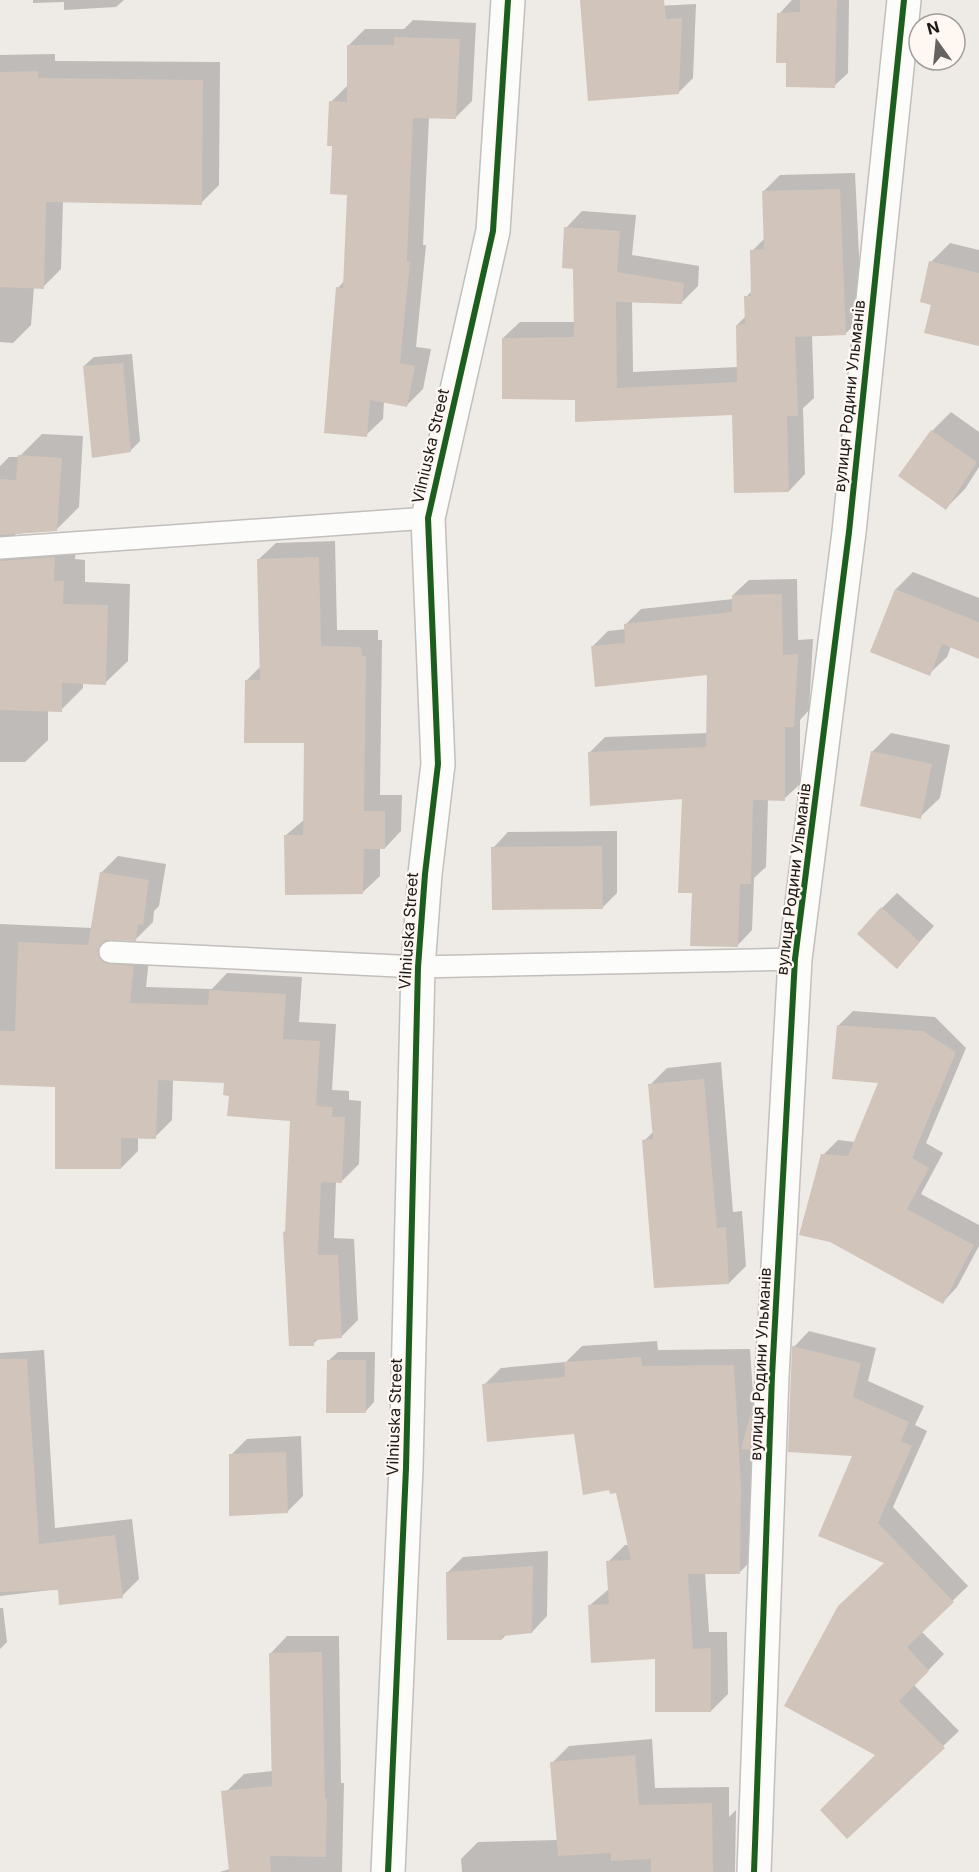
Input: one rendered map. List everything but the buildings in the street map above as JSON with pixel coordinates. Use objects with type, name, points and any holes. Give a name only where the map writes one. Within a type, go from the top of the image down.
[{"type":"street","name":"Vilniuska Street","points":[[388,1872],[406,1468],[418,967],[425,874],[438,764],[428,518],[493,231],[508,0]]},
{"type":"street","name":"вулиця Родини Ульманів","points":[[754,1872],[772,1376],[795,959],[849,532],[904,0]]},
{"type":"lane","points":[[0,548],[428,518]]},
{"type":"lane","points":[[110,952],[418,967],[795,959]]},
{"type":"cycle path","points":[[388,1872],[406,1468],[418,967],[425,874],[438,764],[428,518],[493,231],[508,0]]},
{"type":"cycle path","points":[[754,1872],[772,1376],[795,959],[849,532],[904,0]]}]
